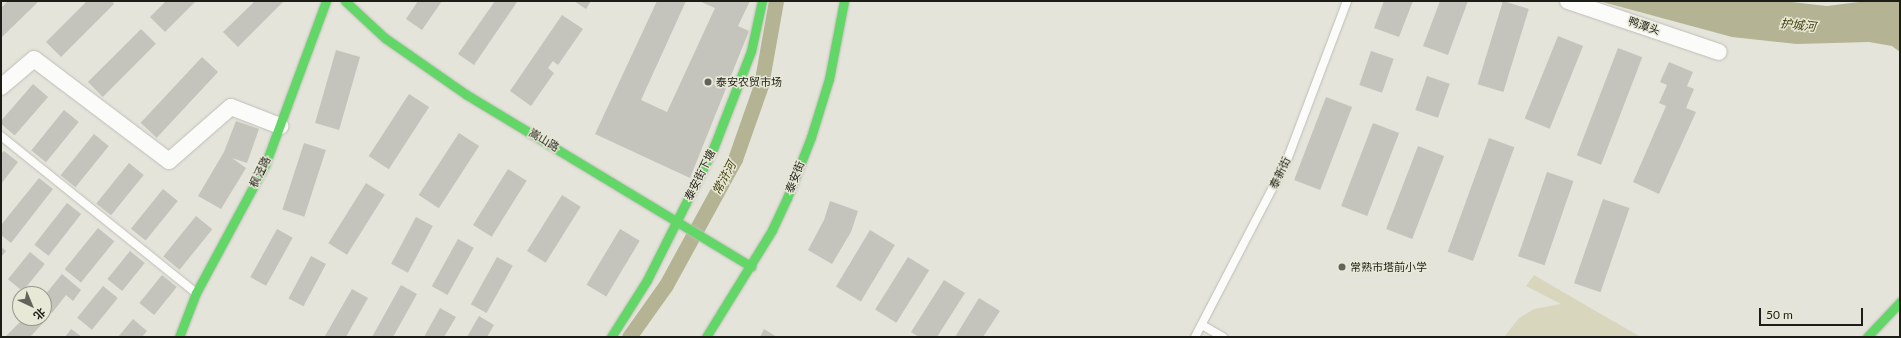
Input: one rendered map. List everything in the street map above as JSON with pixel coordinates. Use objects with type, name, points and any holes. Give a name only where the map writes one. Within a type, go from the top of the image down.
[{"type":"street","name":"枫泾路","points":[[179,337],[196,293],[265,165],[326,1]]},
{"type":"street","name":"嵩山路","points":[[345,1],[385,38],[454,86],[718,245],[750,266]]},
{"type":"street","name":"泰安街下塘","points":[[611,337],[647,280],[676,220],[691,197],[713,149],[751,51],[762,1]]},
{"type":"street","name":"泰安街","points":[[706,337],[750,266],[784,205],[811,137],[829,79],[844,1]]},
{"type":"street","name":"鸭潭头","points":[[1570,1],[1719,52]]},
{"type":"street","points":[[1,87],[34,59],[169,161],[231,106],[280,126]]},
{"type":"street","points":[[1866,337],[1900,302]]},
{"type":"lane","name":"泰新街","points":[[1195,337],[1287,160],[1347,1]]},
{"type":"lane","points":[[1,136],[196,293]]},
{"type":"lane","points":[[1202,325],[1223,337]]},
{"type":"shaded area","points":[[1534,275],[1641,337],[1504,337],[1519,318],[1534,309],[1561,304],[1526,286]]},
{"type":"water","name":"护城河","points":[[1599,1],[1783,1],[1827,6],[1867,1],[1900,1],[1900,52],[1892,46],[1869,42],[1797,44],[1732,37]]},
{"type":"building","points":[[8,1],[39,1],[1,38],[1,8]]},
{"type":"building","points":[[87,1],[112,1],[114,4],[61,57],[46,42]]},
{"type":"building","points":[[166,1],[196,1],[165,32],[150,17]]},
{"type":"building","points":[[255,1],[284,1],[238,47],[223,32]]},
{"type":"building","points":[[418,1],[442,1],[422,30],[406,19]]},
{"type":"building","points":[[495,1],[517,2],[474,65],[458,54]]},
{"type":"building","points":[[574,1],[591,1],[586,9]]},
{"type":"building","name":"泰安农贸市场","points":[[657,1],[686,1],[641,100],[667,112],[715,8],[699,1],[750,1],[738,26],[749,31],[690,178],[595,134]]},
{"type":"building","points":[[1384,1],[1413,1],[1399,37],[1374,28]]},
{"type":"building","points":[[1440,1],[1468,1],[1448,55],[1423,46]]},
{"type":"building","points":[[1503,1],[1529,9],[1503,92],[1478,84]]},
{"type":"building","points":[[562,15],[583,29],[558,65],[553,61],[548,68],[554,73],[531,106],[510,91]]},
{"type":"building","points":[[141,29],[156,44],[103,97],[88,82]]},
{"type":"building","points":[[1558,36],[1583,46],[1550,129],[1525,119]]},
{"type":"building","points":[[1618,48],[1642,57],[1601,165],[1577,155]]},
{"type":"building","points":[[336,50],[360,57],[339,130],[315,123]]},
{"type":"building","points":[[1371,51],[1394,59],[1382,93],[1359,85]]},
{"type":"building","points":[[202,57],[218,72],[157,138],[141,123]]},
{"type":"building","points":[[1669,62],[1693,72],[1687,86],[1694,89],[1686,108],[1696,112],[1659,194],[1633,182],[1666,106],[1659,103],[1667,85],[1660,82]]},
{"type":"building","points":[[1427,76],[1450,84],[1438,118],[1415,110]]},
{"type":"building","points":[[33,84],[48,97],[15,136],[1,124],[1,121]]},
{"type":"building","points":[[409,94],[429,107],[389,169],[369,156]]},
{"type":"building","points":[[1326,97],[1352,107],[1320,190],[1294,180]]},
{"type":"building","points":[[64,110],[79,122],[46,162],[31,150]]},
{"type":"building","points":[[236,121],[259,129],[247,163],[232,158],[246,168],[221,209],[198,196],[224,152]]},
{"type":"building","points":[[1373,123],[1399,133],[1367,216],[1341,206]]},
{"type":"building","points":[[459,133],[479,146],[439,208],[419,195]]},
{"type":"building","points":[[94,134],[109,146],[75,187],[61,175]]},
{"type":"building","points":[[1489,138],[1514,147],[1473,261],[1448,252]]},
{"type":"building","points":[[304,143],[326,150],[304,217],[282,210]]},
{"type":"building","points":[[1418,146],[1444,156],[1412,239],[1386,229]]},
{"type":"building","points":[[4,151],[18,162],[1,184],[1,154]]},
{"type":"building","points":[[129,163],[144,175],[111,215],[96,203]]},
{"type":"building","points":[[508,169],[527,181],[492,237],[473,225]]},
{"type":"building","points":[[1547,172],[1573,181],[1544,265],[1518,256]]},
{"type":"building","points":[[39,178],[53,189],[11,243],[1,235],[1,225]]},
{"type":"building","points":[[366,183],[385,195],[347,255],[328,243]]},
{"type":"building","points":[[163,189],[178,201],[146,241],[131,229]]},
{"type":"building","points":[[562,195],[581,207],[546,263],[527,251]]},
{"type":"building","points":[[1603,199],[1629,208],[1600,292],[1574,283]]},
{"type":"building","points":[[830,201],[858,211],[851,232],[832,264],[808,250],[824,220]]},
{"type":"building","points":[[67,203],[81,214],[49,256],[34,245]]},
{"type":"building","points":[[196,216],[212,229],[180,270],[163,256]]},
{"type":"building","points":[[416,217],[433,226],[408,273],[391,264]]},
{"type":"building","points":[[98,228],[114,241],[81,282],[65,269]]},
{"type":"building","points":[[277,229],[293,238],[266,286],[250,277]]},
{"type":"building","points":[[620,229],[640,241],[606,297],[587,285]]},
{"type":"building","points":[[870,230],[895,245],[861,302],[836,287]]},
{"type":"building","points":[[458,239],[474,248],[448,295],[432,286]]},
{"type":"building","points":[[1,247],[6,251],[1,257]]},
{"type":"building","points":[[130,251],[145,263],[122,291],[107,279]]},
{"type":"building","points":[[30,252],[45,264],[27,286],[16,286],[8,279]]},
{"type":"building","points":[[311,256],[326,264],[303,306],[288,298]]},
{"type":"building","points":[[497,257],[513,266],[487,313],[471,304]]},
{"type":"building","points":[[908,257],[929,270],[896,323],[875,310]]},
{"type":"building","points":[[62,274],[81,290],[73,301],[66,295],[52,313],[52,286]]},
{"type":"building","points":[[162,275],[177,287],[154,315],[139,303]]},
{"type":"building","points":[[944,280],[965,293],[937,337],[919,337],[911,332]]},
{"type":"building","points":[[401,285],[417,294],[393,337],[372,337]]},
{"type":"building","points":[[103,286],[118,298],[92,330],[77,318]]},
{"type":"building","points":[[352,289],[368,298],[346,337],[325,336]]},
{"type":"building","points":[[979,298],[1000,311],[983,337],[955,337]]},
{"type":"building","points":[[440,308],[456,317],[444,337],[424,337]]},
{"type":"building","points":[[479,316],[494,325],[487,337],[467,337]]},
{"type":"building","points":[[133,319],[147,331],[142,337],[118,337]]},
{"type":"building","points":[[16,326],[40,326],[30,337],[5,337]]},
{"type":"building","points":[[71,329],[82,337],[65,337]]},
{"type":"building","points":[[764,329],[777,337],[760,337]]},
{"type":"waterway","name":"常浒河","points":[[629,337],[666,285],[735,159],[761,85],[776,1]]},
{"type":"traffic: fast","points":[[179,337],[196,293],[265,165],[326,1]]},
{"type":"traffic: fast","points":[[345,1],[385,38],[467,95],[751,266]]},
{"type":"traffic: fast","points":[[611,337],[647,280],[713,149],[751,51],[762,1]]},
{"type":"traffic: fast","points":[[706,337],[772,230],[787,198],[811,137],[829,79],[844,1]]},
{"type":"traffic: fast","points":[[1867,337],[1900,302]]},
{"type":"place","name":"泰安农贸市场","points":[[708,82]]},
{"type":"place","name":"常熟市塔前小学","points":[[1342,267]]}]
